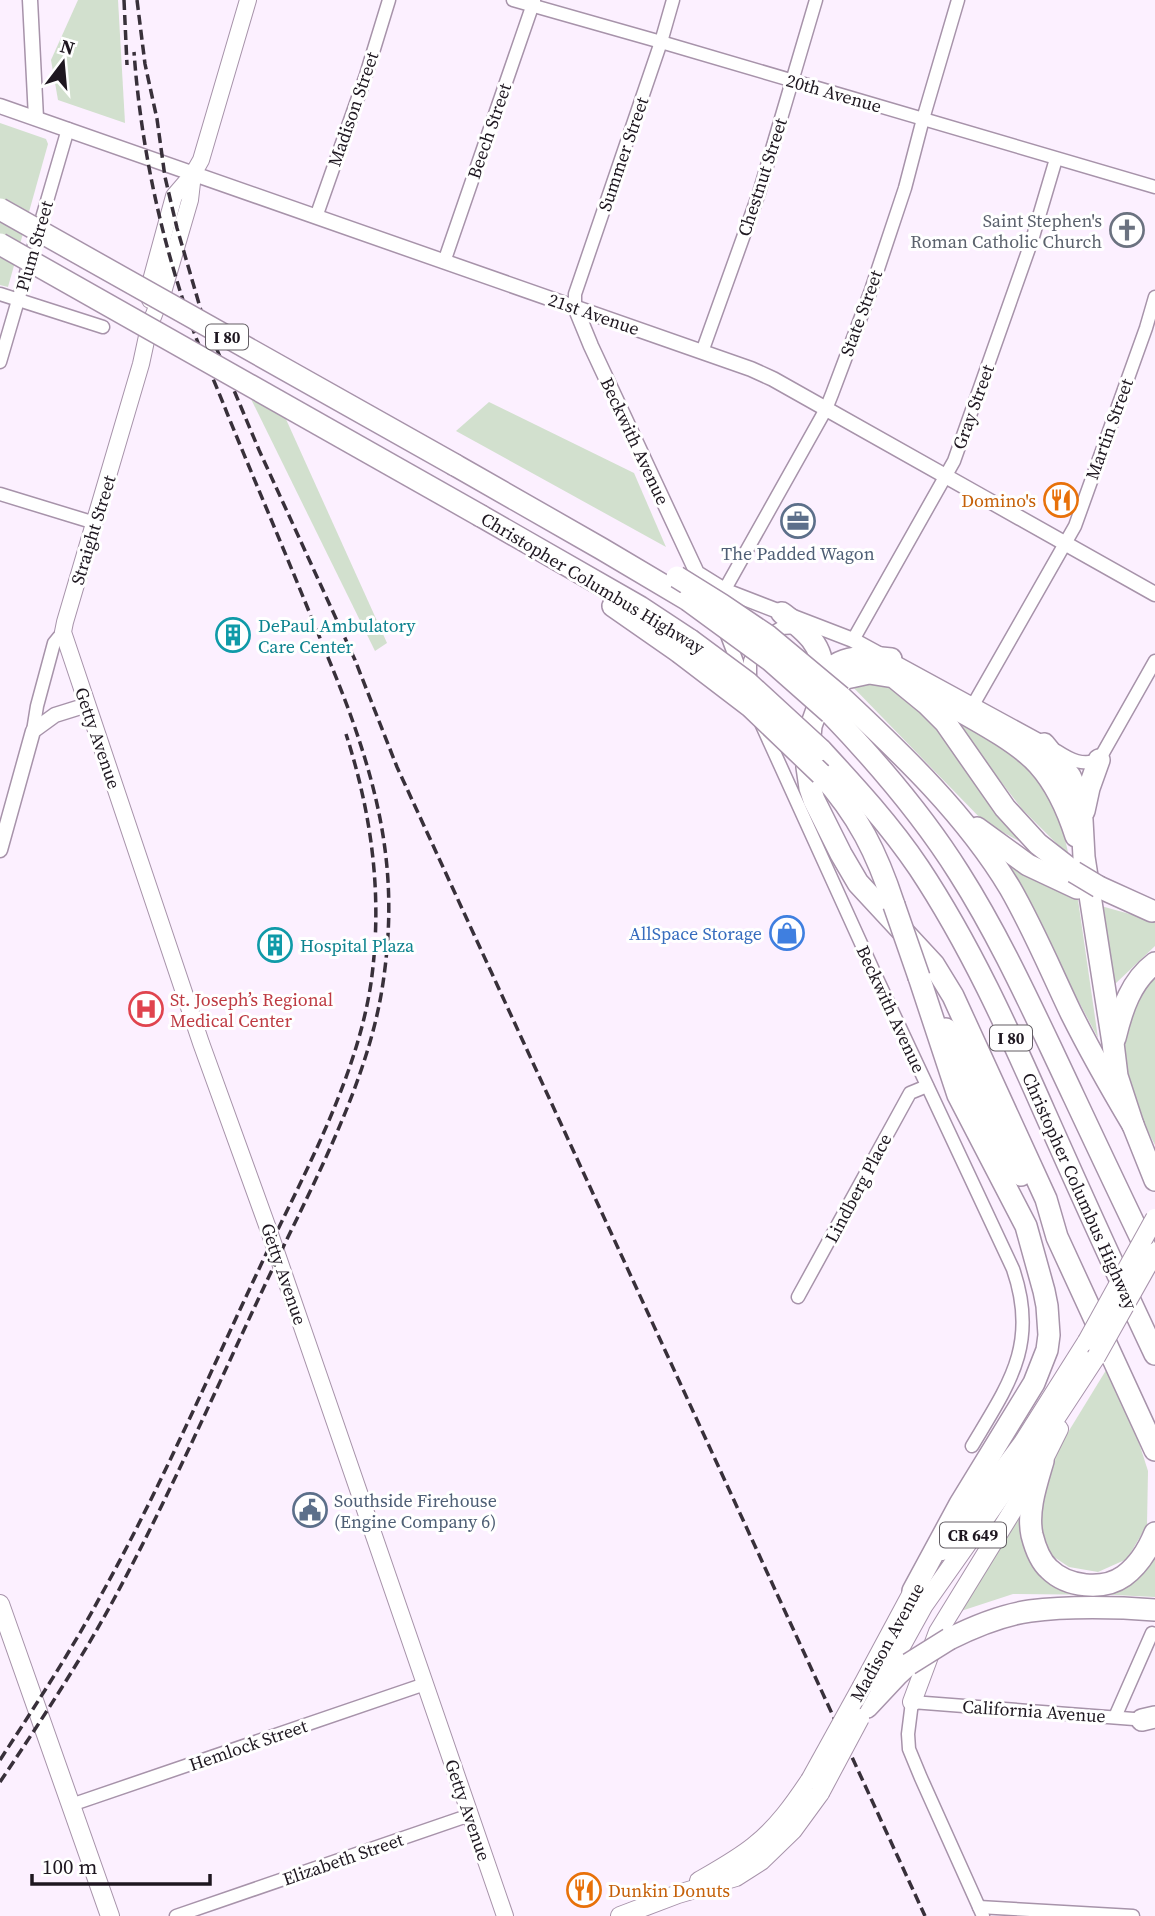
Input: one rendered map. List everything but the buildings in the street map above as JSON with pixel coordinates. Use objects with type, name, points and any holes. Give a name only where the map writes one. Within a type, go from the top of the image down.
[{"type":"highway","name":"Christopher Columbus Highway","points":[[0,209],[688,600],[835,705],[875,761],[910,803],[980,907],[1030,1005],[1155,1268]]},
{"type":"highway","name":"Christopher Columbus Highway","points":[[0,247],[620,595],[685,646],[748,683],[821,750],[893,832],[964,942],[1002,1018],[1155,1354]]},
{"type":"highway","points":[[602,549],[687,575],[722,605],[768,636],[835,705],[887,740],[948,804],[1010,887],[1094,1058],[1133,1125]]},
{"type":"highway","points":[[782,613],[801,627],[819,650],[822,675]]},
{"type":"highway","points":[[685,646],[821,774],[862,827],[880,864],[958,1095],[1026,1226],[1044,1291],[1049,1335],[1047,1350],[1034,1383],[960,1504],[913,1591]]},
{"type":"highway","points":[[1155,1180],[1117,1076],[1113,1043],[1078,872],[1071,821],[1047,776],[1030,756],[922,689],[877,657],[850,658],[834,664],[812,689],[800,718],[795,753],[801,775],[858,883],[934,965],[953,996],[1046,1199],[1057,1237],[1155,1450],[1155,1465]]},
{"type":"highway","points":[[814,800],[808,777],[807,757],[811,726],[819,704],[845,678],[892,668]]},
{"type":"highway","points":[[892,668],[945,722],[1005,808],[1038,844],[1100,891],[1153,911]]},
{"type":"highway","points":[[1044,744],[1070,776],[1078,794],[1082,820]]},
{"type":"highway","points":[[1078,872],[1082,820],[1099,760]]},
{"type":"highway","points":[[948,804],[993,841],[1028,864],[1078,872]]},
{"type":"highway","points":[[1113,1043],[1133,987],[1138,978],[1155,963]]},
{"type":"highway","points":[[919,977],[1036,1205],[1057,1237]]},
{"type":"highway","points":[[1043,1461],[1034,1490],[1032,1535],[1044,1564],[1059,1576],[1077,1583],[1096,1585],[1116,1581],[1141,1560],[1155,1533]]},
{"type":"highway","points":[[863,1704],[909,1664],[948,1639],[990,1620],[1029,1611],[1155,1610]]},
{"type":"main road","name":"Straight Street","points":[[63,632],[141,364],[149,327],[164,289],[190,200],[193,174],[201,160],[248,0]]},
{"type":"main road","name":"Getty Avenue","points":[[63,632],[201,1043],[269,1231],[505,1916]]},
{"type":"main road","name":"Madison Avenue","points":[[815,1786],[863,1704],[913,1591],[1022,1444],[1087,1340],[1155,1218]]},
{"type":"main road","name":"Madison Avenue","points":[[620,1916],[678,1894],[736,1877],[761,1861],[793,1830],[815,1786],[924,1605],[1096,1357],[1155,1252]]},
{"type":"main road","points":[[912,1702],[938,1632],[1043,1461],[1096,1357]]},
{"type":"main road","points":[[2,1614],[110,1916]]},
{"type":"street","points":[[30,0],[36,118]]},
{"type":"street","name":"Madison Street","points":[[316,217],[366,75],[389,0]]},
{"type":"street","name":"20th Avenue","points":[[513,0],[533,3],[1155,187]]},
{"type":"street","name":"Summer Street","points":[[575,307],[575,294],[673,0]]},
{"type":"street","name":"Chestnut Street","points":[[702,352],[759,193],[816,0]]},
{"type":"street","name":"State Street","points":[[715,605],[726,591],[826,409],[870,293],[905,188],[958,0]]},
{"type":"street","name":"Beech Street","points":[[444,262],[533,3]]},
{"type":"street","name":"21st Avenue","points":[[0,106],[773,379],[1155,594]]},
{"type":"street","name":"Plum Street","points":[[0,362],[68,129]]},
{"type":"street","name":"Gray Street","points":[[853,640],[954,461],[1032,240],[1056,159]]},
{"type":"street","points":[[0,294],[103,327]]},
{"type":"street","name":"Martin Street","points":[[973,705],[1075,526],[1155,297]]},
{"type":"street","name":"Beckwith Avenue","points":[[575,307],[687,575],[715,605],[770,745],[1013,1269],[1021,1296],[1021,1347],[1013,1376],[972,1446]]},
{"type":"street","points":[[0,494],[95,523]]},
{"type":"street","points":[[687,575],[853,640],[892,668],[973,705],[1082,763],[1099,760],[1155,661]]},
{"type":"street","points":[[750,696],[750,661],[759,641],[781,628],[801,627]]},
{"type":"street","name":"Straight Street","points":[[33,731],[54,643],[63,632]]},
{"type":"street","points":[[0,850],[33,731],[55,715],[87,705]]},
{"type":"street","name":"Lindberg Place","points":[[798,1297],[910,1093],[927,1086]]},
{"type":"street","points":[[1115,1717],[1152,1633]]},
{"type":"street","name":"Hemlock Street","points":[[71,1805],[425,1684]]},
{"type":"street","points":[[912,1702],[909,1749],[981,1912],[1133,1916]]},
{"type":"street","name":"California Avenue","points":[[912,1702],[1151,1719]]},
{"type":"street","name":"Elizabeth Street","points":[[176,1916],[470,1815]]},
{"type":"green space","points":[[78,0],[118,0],[125,123],[58,100],[51,60]]},
{"type":"green space","points":[[0,123],[46,139],[48,144],[8,287],[0,285]]},
{"type":"green space","points":[[251,399],[285,417],[387,643],[375,651]]},
{"type":"green space","points":[[489,402],[634,473],[666,547],[456,431]]},
{"type":"green space","points":[[890,680],[935,722],[1039,852],[984,822],[848,682]]},
{"type":"green space","points":[[944,708],[1033,764],[1055,799],[1069,856],[1022,809]]},
{"type":"green space","points":[[999,851],[1077,893],[1098,1038]]},
{"type":"green space","points":[[1101,906],[1155,921],[1155,946],[1115,984]]},
{"type":"green space","points":[[1155,969],[1155,1145],[1127,1079],[1122,1043],[1128,1010]]},
{"type":"green space","points":[[1108,1367],[1127,1405],[1148,1471],[1147,1525],[1127,1559],[1098,1572],[1069,1567],[1045,1551],[1036,1523],[1048,1465]]},
{"type":"green space","points":[[1024,1504],[1037,1563],[1114,1587],[1155,1550],[1155,1597],[1013,1594],[958,1612]]},
{"type":"railway","points":[[124,0],[127,65]]},
{"type":"railway","points":[[137,0],[165,177],[202,314],[259,450],[355,660],[397,767],[925,1916]]},
{"type":"railway","points":[[0,1782],[74,1669],[134,1561],[317,1177],[364,1061],[375,1022],[387,949],[389,916],[385,852],[374,790],[365,758],[337,679],[183,301],[155,196],[142,124],[134,52]]},
{"type":"railway","points":[[0,1760],[77,1638],[122,1557],[309,1165],[353,1057],[371,983],[376,919],[373,857],[363,795],[346,734]]},
{"type":"place","name":"Saint Stephen's Roman Catholic Church","points":[[1127,230]]},
{"type":"place","name":"Domino's","points":[[1061,500]]},
{"type":"place","name":"The Padded Wagon","points":[[798,521]]},
{"type":"place","name":"DePaul Ambulatory Care Center","points":[[233,635]]},
{"type":"place","name":"AllSpace Storage","points":[[787,933]]},
{"type":"place","name":"Hospital Plaza","points":[[275,945]]},
{"type":"place","name":"St. Joseph’s Regional Medical Center","points":[[146,1009]]},
{"type":"place","name":"Southside Firehouse (Engine Company 6)","points":[[310,1510]]},
{"type":"place","name":"Dunkin Donuts","points":[[584,1890]]}]
